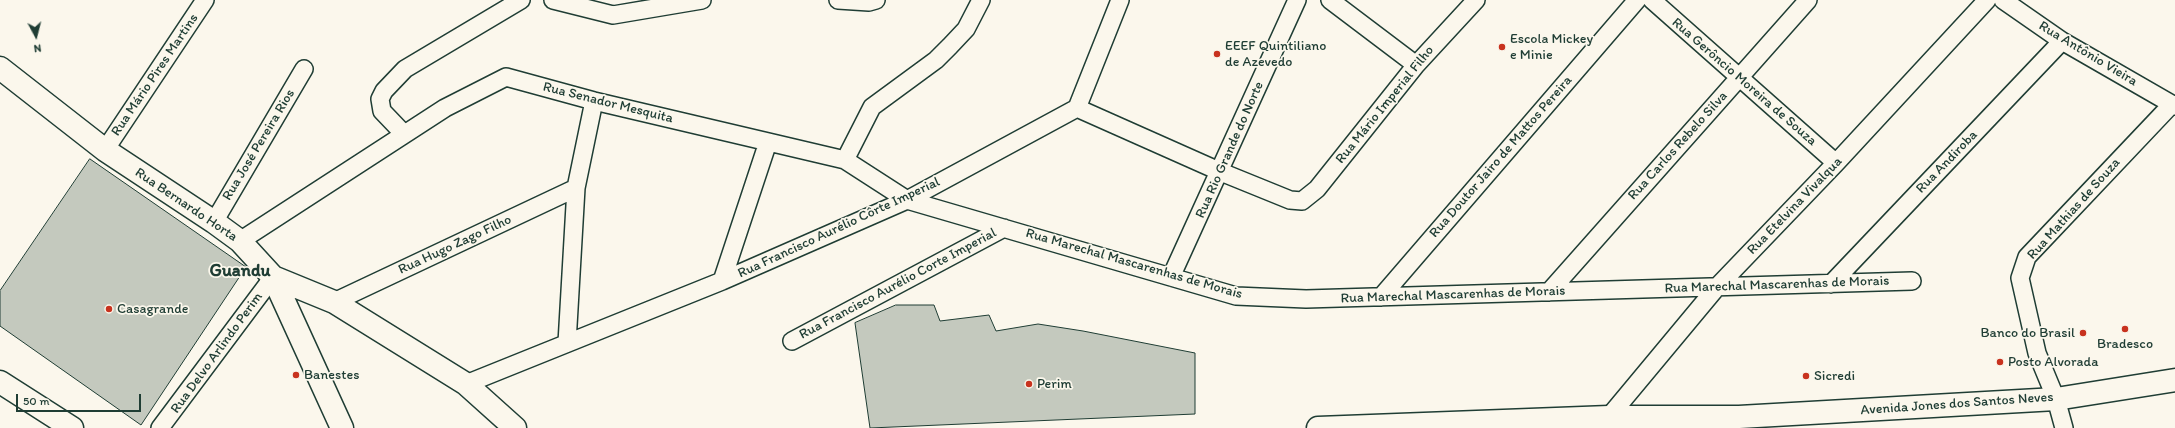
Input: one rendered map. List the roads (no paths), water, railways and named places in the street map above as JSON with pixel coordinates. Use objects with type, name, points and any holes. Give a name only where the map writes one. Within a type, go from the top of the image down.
[{"type":"main road","name":"Rua Bernardo Horta","points":[[0,68],[106,150],[240,241],[273,276],[342,428]]},
{"type":"main road","points":[[273,276],[334,302],[466,384],[515,428]]},
{"type":"main road","name":"Avenida Jones dos Santos Neves","points":[[1318,428],[1604,423],[1739,423],[2056,398],[2175,380]]},
{"type":"main road","points":[[0,382],[72,428]]},
{"type":"street","name":"Rua Mário Pires Martins","points":[[106,150],[205,0]]},
{"type":"street","points":[[404,134],[382,111],[380,99],[384,91],[405,68],[521,0]]},
{"type":"street","points":[[553,0],[613,15],[702,0]]},
{"type":"street","points":[[838,0],[869,2],[876,0]]},
{"type":"street","points":[[845,160],[872,106],[936,60],[966,29],[981,0]]},
{"type":"street","points":[[1120,0],[1077,108],[1221,172]]},
{"type":"street","name":"Rua Rio Grande do Norte","points":[[1172,278],[1221,172],[1297,0]]},
{"type":"street","points":[[1330,0],[1416,65]]},
{"type":"street","name":"Rua Mário Imperial Filho","points":[[1221,172],[1290,200],[1302,201],[1317,189],[1416,65],[1476,0]]},
{"type":"street","name":"Rua Doutor Jairo de Mattos Pereira","points":[[1381,297],[1637,0]]},
{"type":"street","name":"Rua Gerôncio Moreira de Souza","points":[[1652,0],[1836,163]]},
{"type":"street","name":"Rua Carlos Rebelo Silva","points":[[1548,292],[1808,0]]},
{"type":"street","name":"Rua Etelvina Vivalqua","points":[[1604,423],[1717,287],[1836,163],[1987,0]]},
{"type":"street","name":"Rua Antônio Vieira","points":[[2003,0],[2062,41],[2173,105]]},
{"type":"street","name":"Rua Andiroba","points":[[1831,284],[2062,41]]},
{"type":"street","name":"Rua José Pereira Rios","points":[[214,222],[304,69]]},
{"type":"street","name":"Rua Senador Mesquita","points":[[240,241],[445,108],[506,77],[594,101],[845,160],[907,200],[1004,228]]},
{"type":"street","points":[[567,343],[576,188],[594,101]]},
{"type":"street","name":"Rua Mathias de Souza","points":[[2064,428],[2056,398],[2037,353],[2020,278],[2027,257],[2173,105]]},
{"type":"street","name":"Rua Francisco Aurélio Côrte Imperial","points":[[466,384],[722,281],[907,200],[1077,108]]},
{"type":"street","points":[[722,281],[768,142]]},
{"type":"street","name":"Rua Hugo Zago Filho","points":[[334,302],[576,188]]},
{"type":"street","name":"Rua Marechal Mascarenhas de Morais","points":[[1004,228],[1236,296],[1306,299],[1912,281]]},
{"type":"street","name":"Rua Francisco Aurélio Corte Imperial","points":[[792,341],[1004,228]]},
{"type":"street","name":"Rua Delvo Arlindo Perim","points":[[160,428],[273,276]]},
{"type":"place","name":"Escola Mickey e Minie","points":[[1502,47]]},
{"type":"place","name":"EEEF Quintiliano de Azevedo","points":[[1217,54]]},
{"type":"place","name":"Casagrande","points":[[109,309]]},
{"type":"place","name":"Bradesco","points":[[2125,329]]},
{"type":"place","name":"Banco do Brasil","points":[[2083,333]]},
{"type":"place","name":"Posto Alvorada","points":[[2000,362]]},
{"type":"place","name":"Banestes","points":[[296,375]]},
{"type":"place","name":"Sicredi","points":[[1806,376]]},
{"type":"place","name":"Perim","points":[[1029,384]]},
{"type":"district","name":"Guandu","points":[[240,271]]}]
